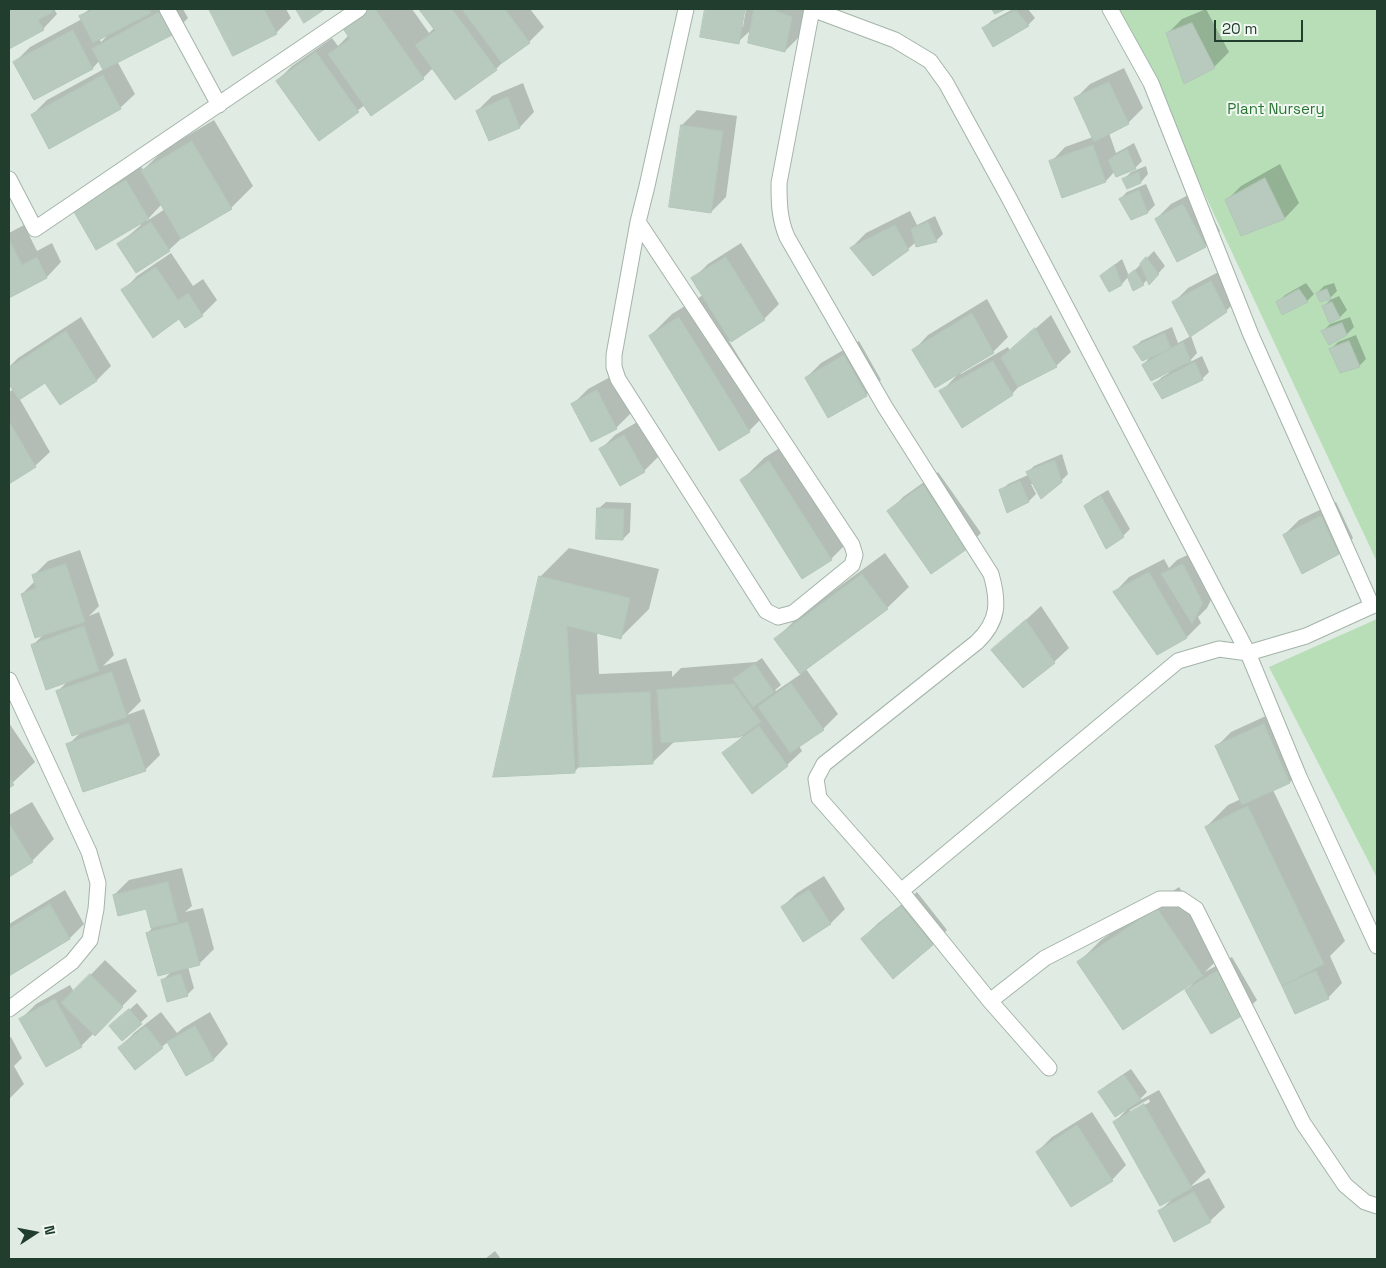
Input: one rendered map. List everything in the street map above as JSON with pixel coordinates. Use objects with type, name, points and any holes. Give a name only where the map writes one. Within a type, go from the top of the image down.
[{"type":"street","points":[[167,9],[219,105]]},
{"type":"street","points":[[9,179],[35,229],[359,9]]},
{"type":"street","points":[[638,222],[852,545],[855,555],[852,565],[793,613],[778,617],[766,611],[618,379],[614,368],[614,355],[638,222],[648,186],[686,9]]},
{"type":"street","points":[[1049,1068],[819,798],[816,779],[824,764],[977,642],[988,631],[996,611],[996,592],[991,574],[885,407],[787,236],[781,222],[778,207],[779,183],[812,9],[895,40],[930,61],[946,83],[1009,198],[1248,653],[1300,779],[1377,946]]},
{"type":"street","points":[[901,892],[1178,661],[1219,649],[1248,653],[1306,636],[1375,605],[1251,335],[1151,82],[1110,9]]},
{"type":"street","points":[[9,680],[89,852],[98,883],[96,909],[90,940],[72,962],[9,1009]]},
{"type":"street","points":[[990,1000],[1045,958],[1160,899],[1181,898],[1196,909],[1303,1123],[1345,1185],[1364,1202],[1377,1206]]},
{"type":"green space","name":"Plant Nursery","points":[[1118,9],[1377,9],[1377,562]]},
{"type":"green space","points":[[1377,619],[1377,878],[1269,667]]},
{"type":"building","points":[[9,9],[51,9],[53,12],[38,20],[44,30],[9,49]]},
{"type":"building","points":[[94,9],[149,9],[151,13],[93,43],[79,16]]},
{"type":"building","points":[[209,9],[264,9],[277,34],[233,56]]},
{"type":"building","points":[[296,9],[325,9],[304,23]]},
{"type":"building","points":[[368,9],[375,9],[424,79],[371,116],[328,54],[350,39],[342,27]]},
{"type":"building","points":[[419,9],[452,9],[497,70],[455,100],[415,45],[435,31]]},
{"type":"building","points":[[462,9],[505,9],[530,43],[502,63]]},
{"type":"building","points":[[705,9],[745,9],[739,44],[700,37]]},
{"type":"building","points":[[754,9],[771,9],[792,17],[785,52],[748,43]]},
{"type":"building","points":[[992,9],[1006,9],[995,14]]},
{"type":"building","points":[[1016,10],[1029,26],[993,47],[982,28]]},
{"type":"building","points":[[161,11],[174,34],[103,70],[92,49]]},
{"type":"building","points":[[1192,23],[1215,68],[1184,84],[1166,33]]},
{"type":"building","points":[[73,30],[93,69],[34,100],[13,62]]},
{"type":"building","points":[[316,52],[359,112],[319,141],[276,81]]},
{"type":"building","points":[[103,75],[121,109],[49,149],[31,115]]},
{"type":"building","points":[[1109,82],[1129,124],[1094,142],[1074,98]]},
{"type":"building","points":[[508,97],[520,128],[489,141],[476,111]]},
{"type":"building","points":[[681,125],[723,131],[711,213],[669,207]]},
{"type":"building","points":[[192,141],[232,209],[181,239],[141,171]]},
{"type":"building","points":[[1093,145],[1106,182],[1062,198],[1049,161]]},
{"type":"building","points":[[1127,149],[1136,169],[1116,177],[1108,160]]},
{"type":"building","points":[[1139,172],[1141,183],[1127,189],[1122,179]]},
{"type":"building","points":[[1265,178],[1285,219],[1241,236],[1225,200]]},
{"type":"building","points":[[126,180],[149,219],[96,250],[73,210]]},
{"type":"building","points":[[1139,190],[1148,213],[1131,220],[1119,199]]},
{"type":"building","points":[[1183,204],[1206,247],[1177,262],[1155,219]]},
{"type":"building","points":[[151,222],[170,251],[136,273],[117,244]]},
{"type":"building","points":[[928,222],[937,242],[916,247],[911,229]]},
{"type":"building","points":[[895,225],[909,250],[873,276],[850,248]]},
{"type":"building","points":[[9,239],[22,265],[37,257],[47,278],[9,298]]},
{"type":"building","points":[[726,257],[765,320],[731,342],[691,278]]},
{"type":"building","points":[[1146,257],[1159,274],[1149,285],[1140,264]]},
{"type":"building","points":[[1115,265],[1122,285],[1109,292],[1100,276]]},
{"type":"building","points":[[156,267],[178,300],[188,293],[203,316],[185,328],[179,319],[153,338],[121,290]]},
{"type":"building","points":[[1135,270],[1144,285],[1133,291],[1127,276]]},
{"type":"building","points":[[1211,281],[1227,312],[1190,337],[1172,302]]},
{"type":"building","points":[[1299,289],[1308,302],[1282,315],[1276,302]]},
{"type":"building","points":[[1327,289],[1331,299],[1320,302],[1316,293]]},
{"type":"building","points":[[1332,302],[1340,318],[1329,323],[1322,306]]},
{"type":"building","points":[[972,313],[994,353],[935,388],[912,350]]},
{"type":"building","points":[[679,317],[750,432],[719,451],[649,336]]},
{"type":"building","points":[[1342,323],[1347,335],[1329,345],[1321,331]]},
{"type":"building","points":[[1035,328],[1057,367],[1018,387],[1001,358]]},
{"type":"building","points":[[66,331],[97,381],[60,405],[45,383],[19,400],[9,384],[9,368]]},
{"type":"building","points":[[1165,333],[1171,349],[1142,361],[1133,347]]},
{"type":"building","points":[[1349,341],[1360,367],[1340,373],[1329,349]]},
{"type":"building","points":[[1183,342],[1191,361],[1151,381],[1142,365]]},
{"type":"building","points":[[844,355],[867,396],[828,418],[805,378]]},
{"type":"building","points":[[993,361],[1013,395],[962,428],[939,391]]},
{"type":"building","points":[[1195,362],[1203,380],[1162,399],[1153,384]]},
{"type":"building","points":[[597,390],[617,429],[591,442],[571,404]]},
{"type":"building","points":[[9,421],[36,467],[9,484]]},
{"type":"building","points":[[624,435],[645,472],[620,486],[599,449]]},
{"type":"building","points":[[1055,460],[1062,482],[1041,499],[1026,472]]},
{"type":"building","points":[[769,461],[832,560],[802,579],[740,480]]},
{"type":"building","points":[[1020,481],[1029,502],[1007,513],[999,490]]},
{"type":"building","points":[[923,485],[967,549],[931,574],[887,511]]},
{"type":"building","points":[[1101,496],[1124,537],[1106,549],[1084,506]]},
{"type":"building","points":[[597,508],[624,509],[623,540],[596,539]]},
{"type":"building","points":[[1321,516],[1339,554],[1302,574],[1283,535]]},
{"type":"building","points":[[66,564],[85,622],[35,638],[21,594],[36,588],[32,575]]},
{"type":"building","points":[[1183,564],[1203,603],[1192,624],[1161,574]]},
{"type":"building","points":[[1149,572],[1187,638],[1157,655],[1113,592]]},
{"type":"building","points":[[862,574],[888,609],[800,674],[774,639]]},
{"type":"building","points":[[539,576],[630,598],[621,639],[567,626],[575,773],[493,777]]},
{"type":"building","points":[[1026,620],[1055,663],[1023,688],[991,650]]},
{"type":"building","points":[[84,626],[99,671],[46,690],[31,645]]},
{"type":"building","points":[[755,664],[774,692],[753,707],[733,679]]},
{"type":"building","points":[[112,672],[127,717],[72,736],[56,691]]},
{"type":"building","points":[[791,683],[824,730],[790,753],[758,707]]},
{"type":"building","points":[[734,684],[761,722],[740,737],[661,743],[657,690]]},
{"type":"building","points":[[650,692],[653,764],[579,767],[576,695]]},
{"type":"building","points":[[129,723],[146,771],[83,792],[66,744]]},
{"type":"building","points":[[1264,724],[1290,783],[1242,805],[1215,746]]},
{"type":"building","points":[[759,726],[788,766],[752,794],[722,753]]},
{"type":"building","points":[[9,777],[14,785],[9,788]]},
{"type":"building","points":[[1248,806],[1324,964],[1282,986],[1205,827]]},
{"type":"building","points":[[9,823],[33,862],[9,877]]},
{"type":"building","points":[[168,882],[178,922],[151,928],[146,909],[118,916],[113,895]]},
{"type":"building","points":[[809,890],[831,924],[803,942],[781,907]]},
{"type":"building","points":[[50,904],[70,939],[9,976],[9,929]]},
{"type":"building","points":[[901,906],[933,945],[893,979],[861,939]]},
{"type":"building","points":[[1157,908],[1203,976],[1123,1030],[1077,962]]},
{"type":"building","points":[[188,922],[200,965],[158,976],[146,933]]},
{"type":"building","points":[[1217,971],[1243,1015],[1211,1034],[1185,990]]},
{"type":"building","points":[[1316,971],[1329,999],[1295,1014],[1282,986]]},
{"type":"building","points":[[90,974],[123,1007],[95,1036],[61,1003]]},
{"type":"building","points":[[181,974],[188,996],[167,1002],[161,980]]},
{"type":"building","points":[[55,999],[82,1047],[46,1067],[19,1019]]},
{"type":"building","points":[[129,1009],[142,1024],[122,1041],[109,1026]]},
{"type":"building","points":[[146,1026],[163,1048],[135,1070],[118,1048]]},
{"type":"building","points":[[195,1026],[214,1060],[186,1076],[167,1042]]},
{"type":"building","points":[[1124,1075],[1141,1100],[1115,1117],[1098,1092]]},
{"type":"building","points":[[1144,1104],[1192,1188],[1160,1206],[1113,1122]]},
{"type":"building","points":[[1077,1125],[1113,1181],[1071,1207],[1036,1152]]},
{"type":"building","points":[[1194,1192],[1211,1222],[1174,1242],[1158,1211]]}]
